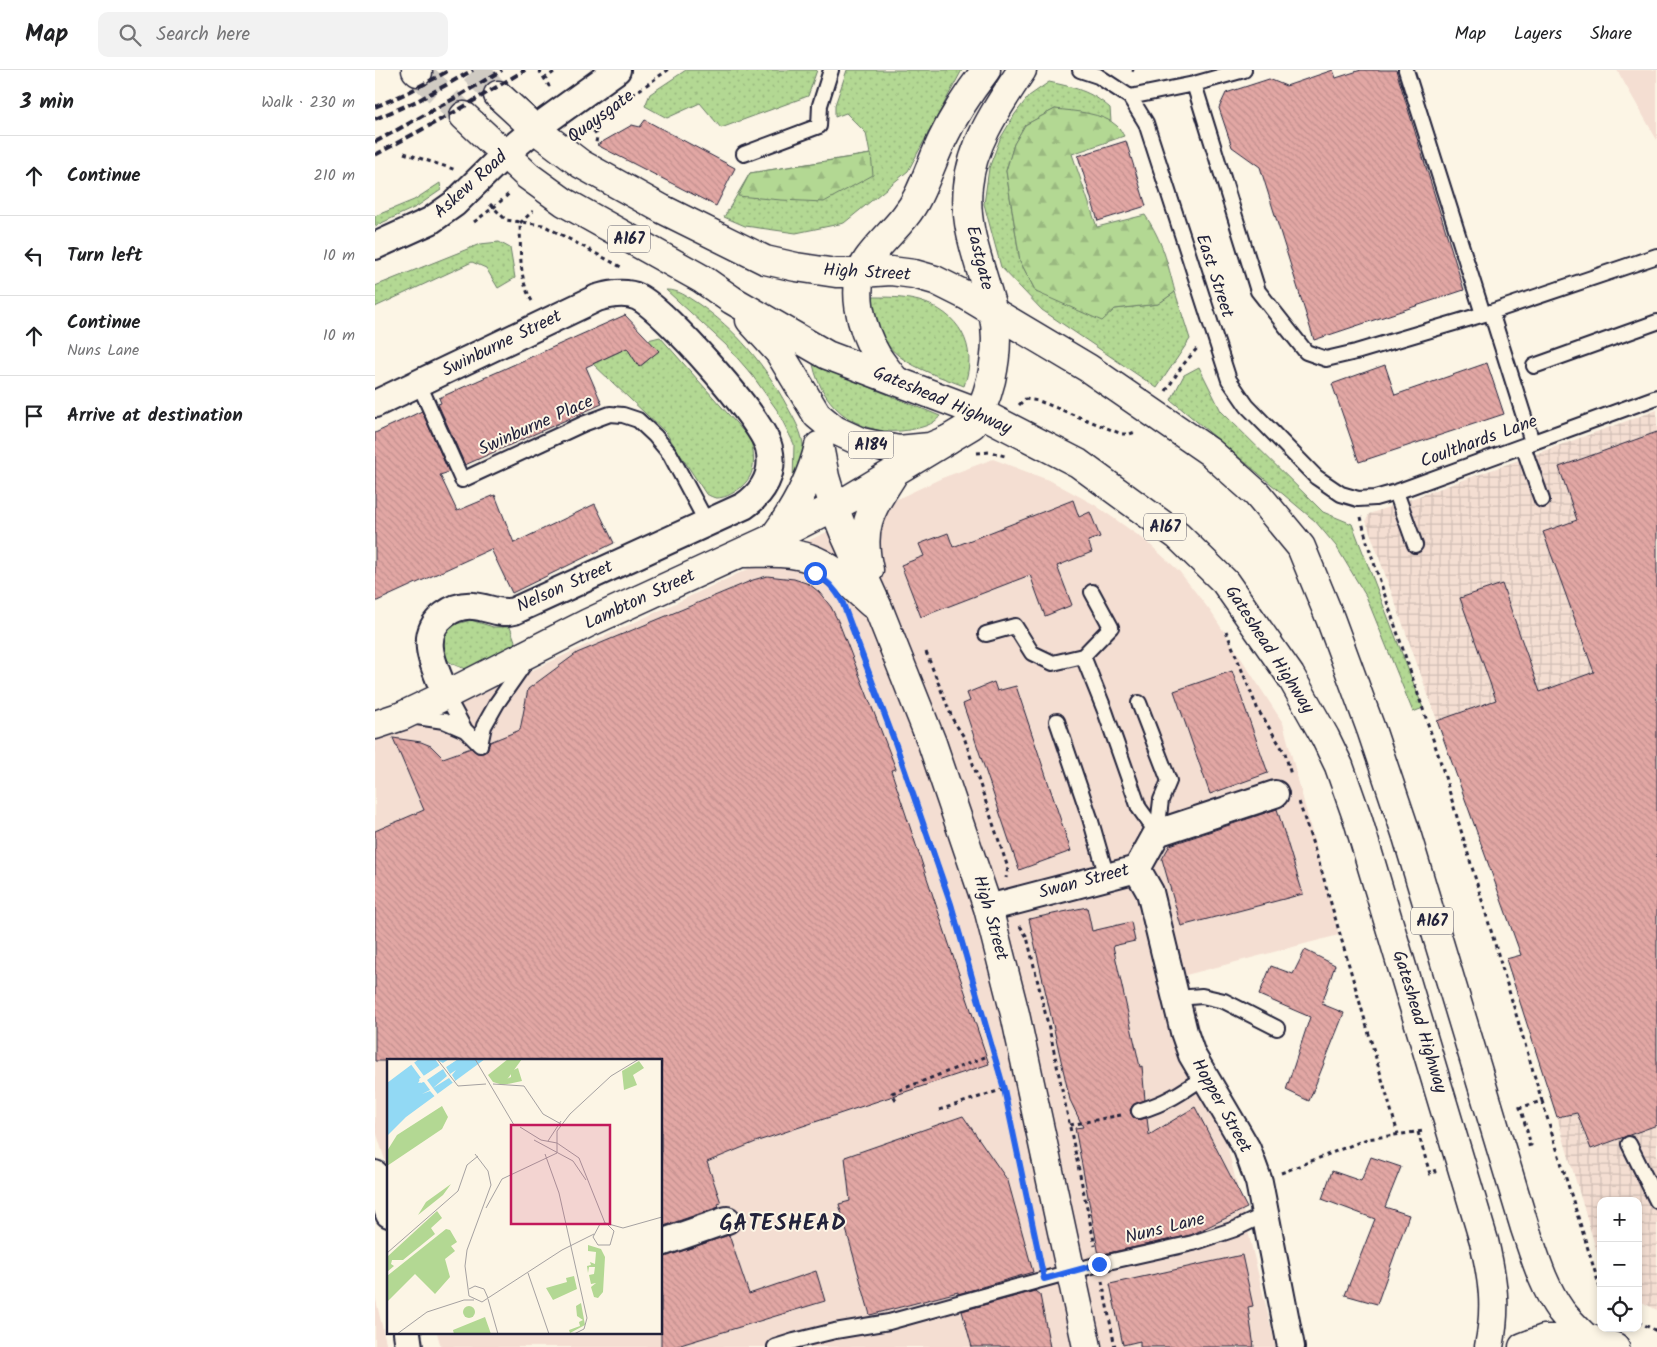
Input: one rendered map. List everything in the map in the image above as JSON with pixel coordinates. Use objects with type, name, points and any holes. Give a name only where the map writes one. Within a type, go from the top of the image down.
[{"type":"main road","points":[[895,380],[877,358],[862,322],[859,304],[861,273],[867,260],[910,210],[918,197],[941,141],[970,82],[986,70]]},
{"type":"main road","name":"Eastgate","points":[[947,440],[972,425],[981,413],[989,390],[995,356],[996,336],[993,313],[970,228],[967,204],[968,185],[976,150],[991,119],[1022,70]]},
{"type":"main road","name":"A167","points":[[499,94],[535,129],[559,148]]},
{"type":"main road","name":"Gateshead Highway","points":[[464,116],[529,176],[564,202],[702,279],[731,300],[827,355],[981,413],[1078,463],[1178,536],[1225,582],[1290,675],[1325,737],[1339,766],[1358,820],[1484,1241],[1494,1296],[1494,1312],[1489,1347]]},
{"type":"main road","name":"High Street","points":[[559,148],[589,169],[662,209],[765,260],[796,268],[836,273],[891,271],[914,274],[935,280],[967,296],[993,313]]},
{"type":"main road","name":"A184","points":[[731,300],[779,352],[809,402],[826,423],[861,442],[898,450],[930,447],[947,440]]},
{"type":"main road","name":"A167","points":[[993,313],[1088,368],[1210,452],[1257,494],[1301,547],[1362,705],[1406,833],[1541,1275],[1547,1289],[1561,1311],[1585,1337]]},
{"type":"main road","name":"High Street","points":[[809,402],[814,418],[825,478],[835,507],[845,535],[879,610],[932,743],[989,908],[1015,1014],[1087,1347]]},
{"type":"main road","name":"Lambton Street","points":[[447,695],[589,623],[744,552],[835,507],[947,440]]},
{"type":"main road","points":[[773,538],[795,507],[809,476],[819,446]]},
{"type":"main road","points":[[879,610],[865,552],[865,528],[879,497],[895,471]]},
{"type":"main road","points":[[744,552],[772,553],[809,558],[838,575],[879,610]]},
{"type":"main road","points":[[375,725],[402,716],[447,695]]},
{"type":"main road","points":[[1523,1347],[1544,1339],[1585,1337],[1615,1347]]},
{"type":"street","name":"Quaysgate","points":[[535,129],[617,70]]},
{"type":"street","name":"Askew Road","points":[[375,246],[430,221],[454,204],[505,154],[535,129]]},
{"type":"street","name":"Swinburne Street","points":[[375,404],[597,298],[613,294],[632,295],[648,303],[694,348],[753,418],[769,446],[771,457],[768,477]]},
{"type":"street","name":"Nelson Street","points":[[447,695],[435,668],[429,646],[433,627],[447,613],[464,606],[474,606],[501,612],[514,611],[744,506],[763,489],[768,477]]},
{"type":"street","points":[[1157,833],[1288,790]]},
{"type":"street","name":"Swan Street","points":[[989,908],[1137,869],[1157,833]]},
{"type":"street","name":"Hopper Street","points":[[1137,869],[1150,892],[1184,1032],[1193,1056],[1239,1135],[1259,1182],[1291,1347]]},
{"type":"street","points":[[375,1174],[387,1208]]},
{"type":"street","points":[[663,1242],[727,1220]]},
{"type":"street","points":[[407,1334],[409,1347]]},
{"type":"lane","points":[[745,154],[819,126],[820,105],[831,70]]},
{"type":"lane","name":"East Street","points":[[1079,70],[1095,73],[1130,97],[1146,123],[1229,380],[1247,406],[1317,477]]},
{"type":"lane","points":[[1130,97],[1195,84],[1244,70]]},
{"type":"lane","points":[[1406,70],[1487,313],[1542,500]]},
{"type":"lane","points":[[1195,84],[1258,291],[1306,352],[1326,359],[1346,354],[1487,313],[1657,256]]},
{"type":"lane","points":[[1534,366],[1657,322]]},
{"type":"lane","name":"Swinburne Place","points":[[419,384],[462,480],[583,424],[610,414],[623,415],[638,420],[655,436],[669,454],[707,523]]},
{"type":"lane","name":"Coulthards Lane","points":[[1317,477],[1341,494],[1358,499],[1375,498],[1657,397]]},
{"type":"lane","points":[[1396,492],[1415,545]]},
{"type":"lane","points":[[985,634],[1015,626],[1032,653],[1053,663],[1083,656],[1111,627],[1092,592]]},
{"type":"lane","points":[[447,695],[465,730],[480,745],[484,726],[497,702],[533,651]]},
{"type":"lane","points":[[1083,656],[1105,711],[1139,808],[1157,833]]},
{"type":"lane","points":[[1139,703],[1169,781],[1161,800],[1157,833]]},
{"type":"lane","points":[[402,716],[444,721],[465,730]]},
{"type":"lane","points":[[1057,722],[1107,877]]},
{"type":"lane","points":[[1177,998],[1202,996],[1224,1001],[1277,1028]]},
{"type":"lane","points":[[1139,1111],[1158,1106],[1204,1077]]},
{"type":"lane","points":[[1629,1144],[1657,1201]]},
{"type":"lane","name":"Nuns Lane","points":[[775,1347],[794,1340],[889,1322],[1071,1272],[1215,1237],[1266,1214]]},
{"type":"path","points":[[539,70],[544,79],[557,70]]},
{"type":"path","name":"Quaysgate","points":[[559,148],[589,124],[668,70]]},
{"type":"path","points":[[404,153],[418,159],[451,167],[459,172]]},
{"type":"path","points":[[494,208],[506,220],[543,225],[625,270]]},
{"type":"path","points":[[520,223],[523,275]]},
{"type":"path","points":[[1165,391],[1182,366],[1212,330]]},
{"type":"path","points":[[1016,409],[1022,401],[1030,398],[1122,434],[1130,434],[1138,428]]},
{"type":"path","points":[[975,453],[997,453],[1007,457]]},
{"type":"path","points":[[1358,499],[1367,542],[1439,757],[1600,1287]]},
{"type":"path","points":[[845,610],[880,702],[951,904],[1006,1098]]},
{"type":"path","points":[[1223,622],[1258,710],[1285,753],[1288,790],[1321,869],[1398,1134]]},
{"type":"path","points":[[895,1100],[892,1093],[985,1057]]},
{"type":"path","points":[[939,1110],[1004,1089]]},
{"type":"path","points":[[1520,1106],[1543,1101]]},
{"type":"path","points":[[1070,1125],[1139,1111]]},
{"type":"path","points":[[1259,1182],[1367,1139],[1423,1130]]},
{"type":"path","points":[[1418,1132],[1430,1174],[1435,1172],[1433,1163]]},
{"type":"path","points":[[1642,1324],[1657,1331]]},
{"type":"shaded area","points":[[1617,70],[1657,70],[1657,140]]},
{"type":"shaded area","points":[[1657,410],[1657,1310],[1642,1302],[1642,1197],[1597,1197],[1597,1252],[1557,1117],[1506,959],[1521,955],[1366,521],[1369,514]]},
{"type":"shaded area","points":[[993,459],[1051,481],[1095,505],[1146,541],[1179,571],[1211,612],[1283,723],[1339,935],[1186,975],[1276,1347],[441,1347],[437,1334],[663,1334],[663,1059],[387,1059],[387,1167],[375,1128],[375,741],[403,731],[942,478]]},
{"type":"shaded area","points":[[375,1296],[387,1347],[375,1347]]},
{"type":"green space","points":[[686,70],[817,70],[808,96],[721,128],[700,103],[667,118],[645,106],[650,94]]},
{"type":"green space","points":[[847,70],[962,70],[908,171],[844,223],[796,233],[745,226],[724,217],[750,173],[870,154],[866,133],[846,113],[835,117],[835,105]]},
{"type":"green space","points":[[1049,82],[1074,88],[1096,97],[1110,108],[1111,122],[1103,118],[1055,109],[1025,125],[1014,144],[1006,171],[1020,261],[1036,292],[1115,309],[1158,304],[1175,292],[1190,339],[1157,388],[1042,310],[1001,267],[984,204],[989,168],[1000,139],[1015,114],[1029,96]]},
{"type":"green space","points":[[1055,109],[1088,113],[1104,118],[1118,127],[1124,136],[1072,154],[1097,227],[1145,215],[1151,225],[1164,252],[1175,292],[1158,304],[1115,309],[1102,321],[1036,292],[1020,261],[1006,171],[1014,144],[1025,125]]},
{"type":"green space","points":[[871,154],[873,175],[824,202],[738,196],[750,173]]},
{"type":"green space","points":[[440,183],[441,190],[416,207],[375,226],[375,216],[414,200]]},
{"type":"green space","points":[[499,242],[510,248],[515,278],[498,288],[486,268],[472,262],[375,307],[375,286],[480,244]]},
{"type":"green space","points":[[666,290],[679,292],[711,313],[737,336],[769,376],[795,420],[802,439],[802,459],[793,481],[794,444],[777,410],[752,375],[726,345]]},
{"type":"green space","points":[[872,297],[902,298],[919,301],[945,313],[955,322],[967,345],[969,358],[964,386],[915,366],[889,347],[880,334],[874,317]]},
{"type":"green space","points":[[660,337],[751,440],[754,459],[750,476],[743,485],[728,496],[717,498],[706,494],[666,433],[593,364],[627,348],[640,367],[658,351],[648,340]]},
{"type":"green space","points":[[813,364],[940,416],[930,424],[909,430],[876,430],[861,425],[835,407],[825,395]]},
{"type":"green space","points":[[1199,367],[1221,411],[1323,512],[1352,524],[1423,708],[1413,712],[1366,596],[1336,546],[1315,521],[1171,400],[1184,375]]},
{"type":"green space","points":[[471,620],[493,627],[510,627],[516,644],[466,669],[450,662],[444,655],[441,637],[453,625]]},
{"type":"building","points":[[1333,70],[1336,78],[1361,70],[1396,70],[1464,290],[1314,340],[1260,167],[1232,147],[1219,108],[1226,93],[1269,79],[1286,86]]},
{"type":"building","points":[[645,120],[735,168],[716,206],[597,145],[632,125],[640,127]]},
{"type":"building","points":[[1126,141],[1146,206],[1098,221],[1078,156]]},
{"type":"building","points":[[625,315],[659,351],[639,367],[627,348],[586,367],[602,404],[465,465],[438,404],[441,403],[439,398]]},
{"type":"building","points":[[1487,363],[1504,414],[1359,462],[1332,384],[1385,365],[1395,395]]},
{"type":"building","points":[[422,411],[449,472],[440,475],[457,511],[495,495],[514,543],[595,504],[614,543],[512,593],[491,549],[375,602],[375,433]]},
{"type":"building","points":[[1657,432],[1657,1125],[1591,1149],[1577,1113],[1557,1117],[1506,959],[1521,955],[1437,721],[1496,700],[1460,598],[1502,584],[1540,692],[1594,672],[1543,532],[1577,520],[1559,467]]},
{"type":"building","points":[[1073,500],[1079,517],[1090,512],[1100,537],[1088,541],[1092,552],[1057,566],[1072,605],[1045,616],[1030,575],[921,617],[901,565],[924,556],[919,544],[948,533],[953,547]]},
{"type":"building","points":[[767,576],[794,579],[809,584],[819,592],[831,607],[839,623],[896,769],[891,770],[989,1064],[758,1141],[707,1162],[721,1203],[718,1204],[719,1207],[663,1226],[663,1059],[387,1059],[387,1061],[375,1061],[375,831],[424,810],[393,738],[421,742],[431,746],[443,758],[471,748],[477,753],[483,753],[487,751],[490,742],[520,730],[528,689],[577,653],[753,580]]},
{"type":"building","points":[[1232,671],[1268,773],[1210,794],[1174,691]]},
{"type":"building","points":[[994,682],[997,691],[1016,686],[1071,851],[1019,870],[963,704],[970,701],[967,693]]},
{"type":"building","points":[[1277,809],[1303,894],[1181,926],[1162,859],[1170,845]]},
{"type":"building","points":[[1087,907],[1092,931],[1131,922],[1135,941],[1113,946],[1140,1067],[1142,1066],[1145,1100],[1133,1105],[1130,1110],[1131,1114],[1138,1120],[1147,1118],[1149,1135],[1195,1107],[1247,1208],[1191,1235],[1099,1255],[1075,1128],[1083,1127],[1070,1100],[1029,919]]},
{"type":"building","points":[[1305,950],[1335,965],[1322,1004],[1344,1013],[1309,1101],[1286,1090],[1310,1017],[1259,995],[1271,966],[1293,974]]},
{"type":"building","points":[[963,1116],[1008,1181],[1033,1272],[958,1294],[958,1292],[870,1315],[839,1204],[850,1201],[845,1157]]},
{"type":"building","points":[[1371,1157],[1401,1167],[1385,1207],[1409,1215],[1377,1304],[1345,1295],[1375,1219],[1322,1199],[1332,1171],[1361,1181]]},
{"type":"building","points":[[729,1235],[749,1294],[816,1271],[825,1301],[674,1347],[661,1347],[661,1334],[663,1334],[663,1257]]},
{"type":"building","points":[[1242,1255],[1253,1306],[1248,1307],[1254,1347],[1140,1347],[1140,1341],[1123,1345],[1110,1284]]},
{"type":"building","points":[[1035,1291],[1040,1295],[1050,1347],[972,1347],[962,1311]]},
{"type":"tunnel","points":[[474,70],[498,95]]},
{"type":"tunnel","points":[[418,72],[464,116]]},
{"type":"railway","points":[[375,107],[407,93],[450,70]]},
{"type":"railway","points":[[375,119],[417,101],[473,70]]},
{"type":"railway","points":[[375,142],[502,70]]},
{"type":"railway","points":[[375,155],[460,109],[525,70]]},
{"type":"district","name":"GATESHEAD","points":[[783,1224]]},
{"type":"route","points":[[815,573],[835,588],[842,601],[896,745],[951,904],[1004,1089],[1044,1279],[1099,1264]]}]
